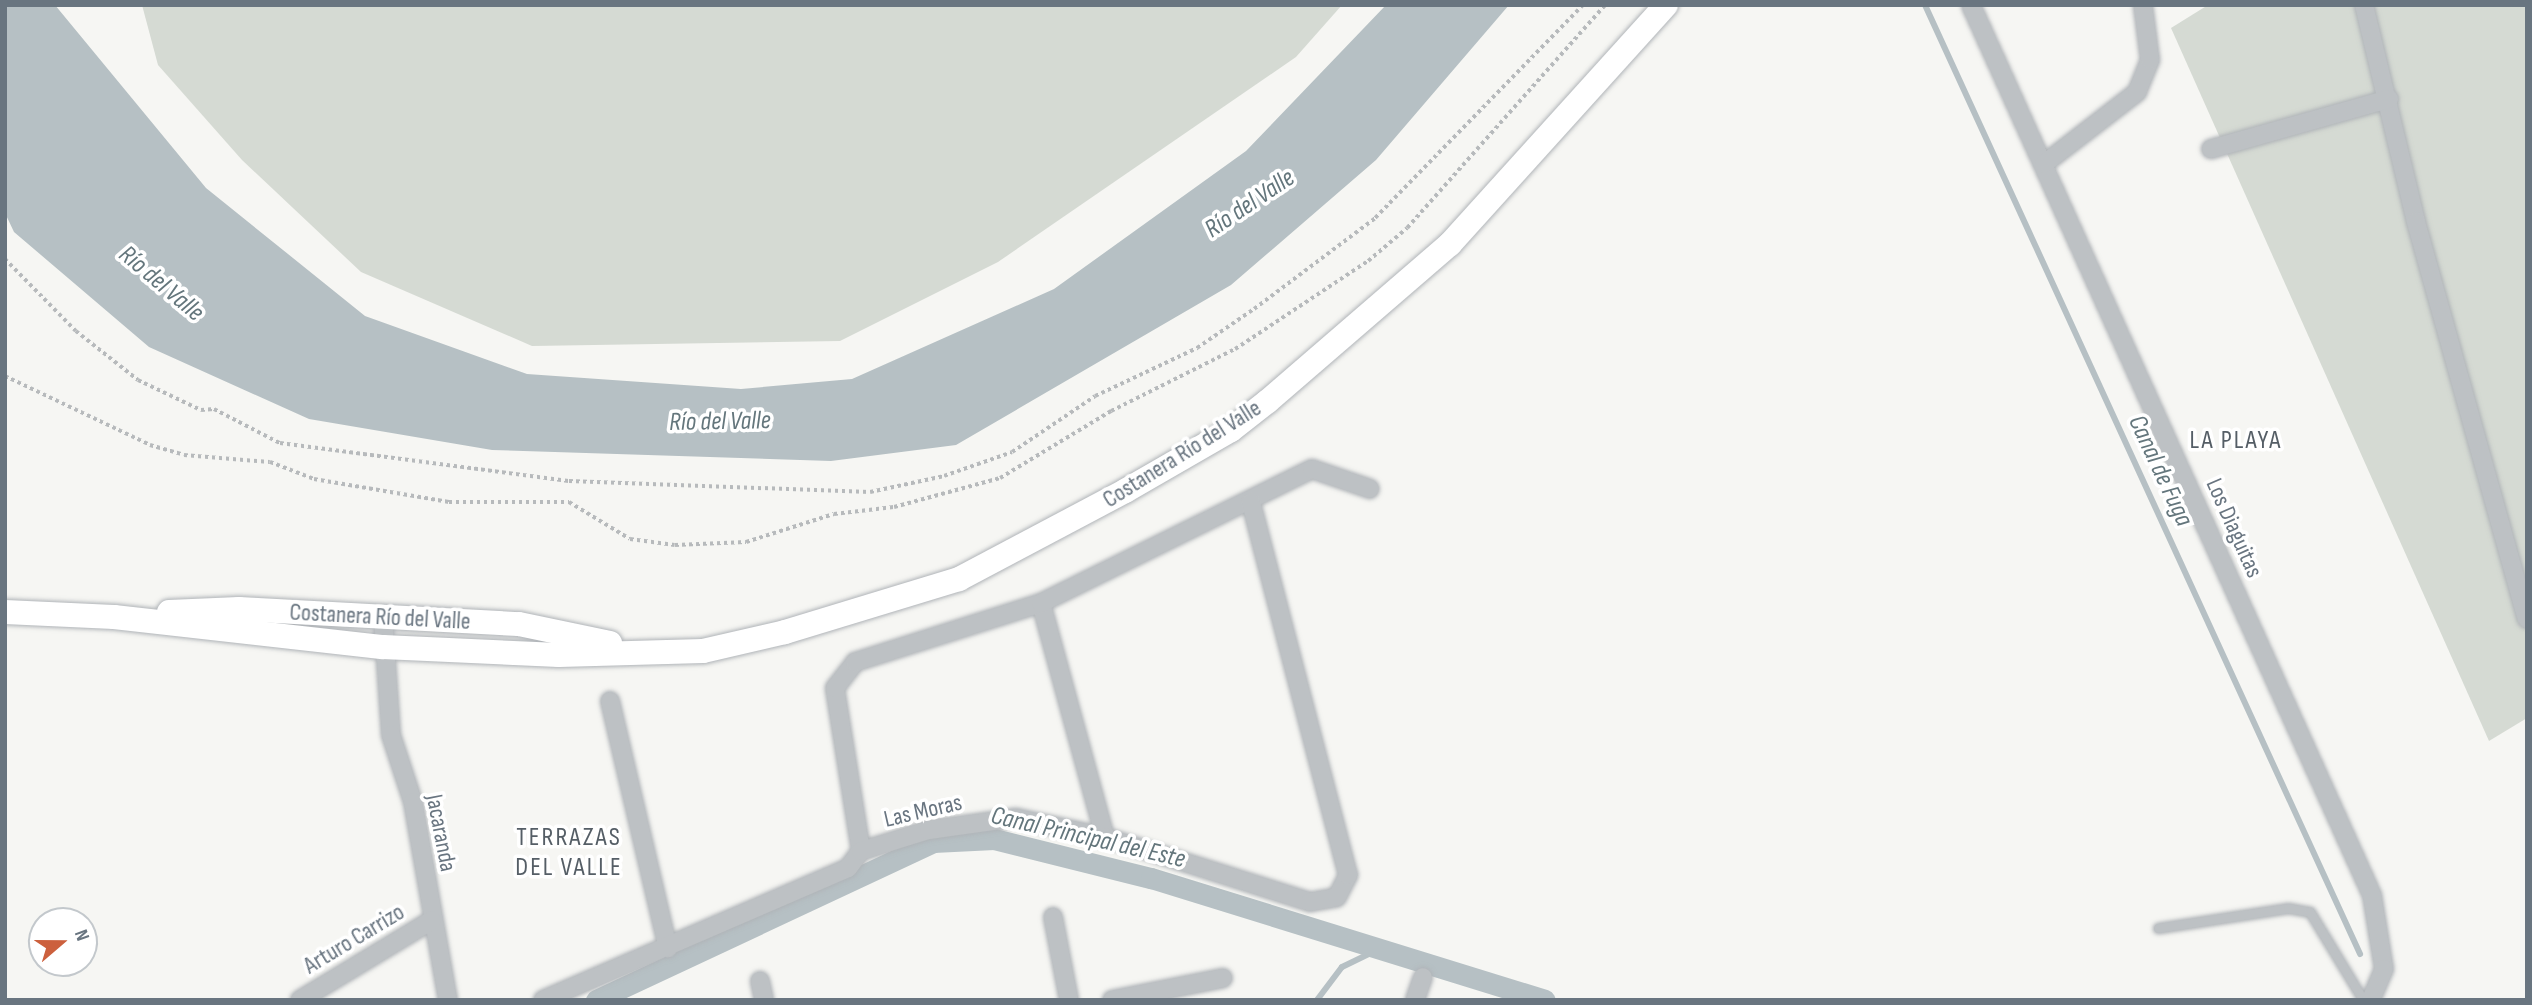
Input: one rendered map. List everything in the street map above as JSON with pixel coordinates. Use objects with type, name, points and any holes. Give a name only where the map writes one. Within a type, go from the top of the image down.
[{"type":"main road","name":"Costanera Río del Valle","points":[[5,612],[114,617],[383,647],[559,655],[645,650],[703,651],[729,646],[959,579],[1030,544],[1231,429],[1450,244],[1666,5]]},
{"type":"main road","name":"Costanera Río del Valle","points":[[114,617],[239,610],[519,624],[645,650]]},
{"type":"street","name":"Los Diaguitas","points":[[1971,5],[2372,895],[2384,969],[2371,1000]]},
{"type":"street","points":[[2044,164],[2137,92],[2150,60],[2143,5]]},
{"type":"street","points":[[2364,5],[2389,99],[2416,222],[2527,619]]},
{"type":"street","points":[[2211,149],[2389,99]]},
{"type":"street","points":[[861,851],[835,688],[855,662],[1041,603],[1312,470],[1370,489]]},
{"type":"street","name":"Las Moras","points":[[543,1000],[848,868],[861,851],[929,830],[1016,818],[1105,837],[1310,902],[1337,897],[1348,875],[1251,502]]},
{"type":"street","points":[[1041,603],[1105,837]]},
{"type":"street","name":"Jacaranda","points":[[383,617],[391,735],[413,802],[448,1000]]},
{"type":"street","points":[[610,701],[668,948]]},
{"type":"street","points":[[1053,917],[1069,1000]]},
{"type":"street","name":"Arturo Carrizo","points":[[300,1000],[432,920]]},
{"type":"street","points":[[1415,1000],[1423,976]]},
{"type":"street","points":[[1112,1000],[1223,978]]},
{"type":"street","points":[[760,981],[764,1000]]},
{"type":"lane","points":[[2158,928],[2288,908],[2310,912],[2363,1000]]},
{"type":"path","points":[[5,259],[76,331],[138,380],[201,410],[214,409],[280,443],[569,481],[870,492],[944,476],[1012,452],[1095,396],[1196,348],[1254,309],[1375,218],[1583,5]]},
{"type":"path","points":[[5,376],[150,445],[184,455],[270,462],[314,479],[449,502],[569,502],[630,539],[675,545],[746,542],[834,514],[894,507],[1000,478],[1111,411],[1235,349],[1368,261],[1407,228],[1605,5]]},
{"type":"shaded area","points":[[142,5],[1342,5],[1296,57],[998,262],[840,341],[532,346],[361,272],[242,160],[158,65]]},
{"type":"shaded area","points":[[2208,5],[2527,5],[2527,718],[2489,741],[2171,28]]},
{"type":"water","name":"Río del Valle","points":[[5,5],[55,5],[206,188],[365,316],[527,374],[741,389],[852,379],[1054,289],[1246,151],[1386,5],[1509,5],[1376,160],[1231,285],[956,445],[831,461],[492,450],[309,419],[149,347],[14,232],[5,213]]},
{"type":"waterway","name":"Canal de Fuga","points":[[1925,5],[2360,954]]},
{"type":"waterway","name":"Canal Principal del Este","points":[[596,1000],[933,842],[994,839],[1151,878],[1545,1000]]},
{"type":"waterway","points":[[1317,1000],[1342,967],[1379,949]]},
{"type":"district","name":"LA PLAYA","points":[[2236,441]]},
{"type":"district","name":"TERRAZAS DEL VALLE","points":[[569,853]]}]
